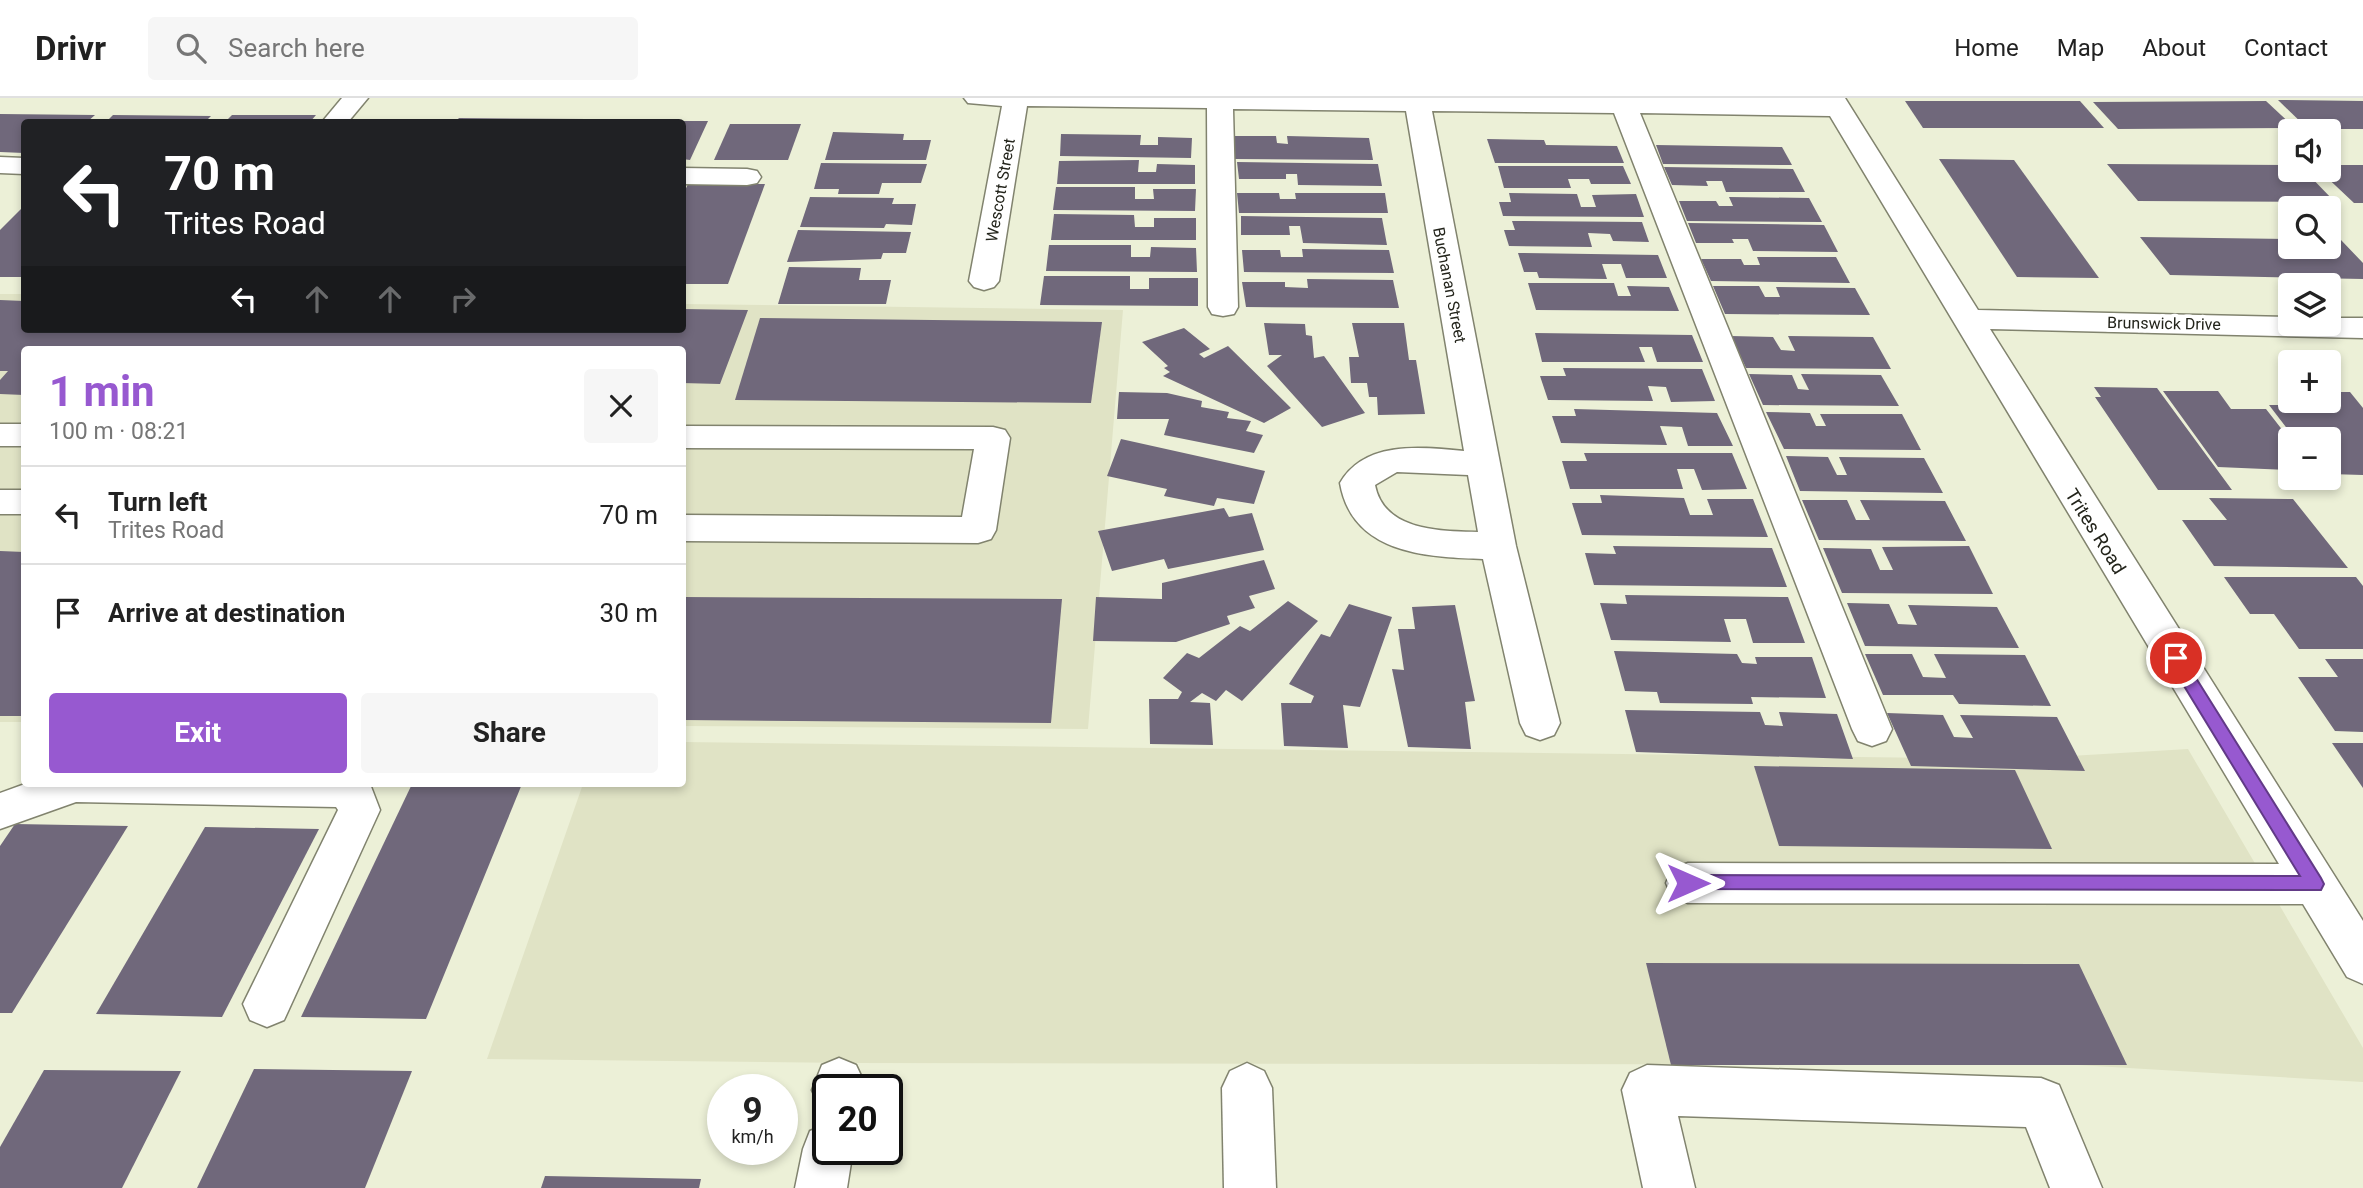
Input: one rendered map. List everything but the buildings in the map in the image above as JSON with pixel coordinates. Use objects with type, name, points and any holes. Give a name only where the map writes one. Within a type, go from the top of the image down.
[{"type":"street","points":[[338,119],[355,98]]},
{"type":"street","points":[[977,98],[1624,106],[1835,103]]},
{"type":"street","name":"Wescott Street","points":[[984,281],[1016,99]]},
{"type":"street","points":[[1220,102],[1223,307]]},
{"type":"street","name":"Buchanan Street","points":[[1418,102],[1498,546],[1539,723]]},
{"type":"street","name":"Trites Road","points":[[1835,103],[1965,319],[2363,962]]},
{"type":"street","points":[[1624,106],[1872,729]]},
{"type":"street","points":[[0,165],[21,166]]},
{"type":"street","points":[[686,176],[747,177]]},
{"type":"street","name":"Brunswick Drive","points":[[1965,319],[2363,328]]},
{"type":"street","points":[[0,435],[21,435]]},
{"type":"street","points":[[686,437],[993,438],[978,530],[686,528]]},
{"type":"street","points":[[1483,464],[1415,459],[1393,462],[1363,472],[1357,483],[1360,501],[1368,514],[1394,531],[1421,542],[1498,546]]},
{"type":"street","points":[[0,502],[21,502]]},
{"type":"street","points":[[0,811],[67,787]]},
{"type":"street","points":[[241,787],[351,789],[359,810],[267,1004]]},
{"type":"street","points":[[1688,883],[2315,884]]},
{"type":"street","points":[[1247,1087],[1250,1188]]},
{"type":"street","points":[[1669,1188],[1647,1090],[2041,1103],[2076,1188]]},
{"type":"street","points":[[821,1188],[825,1165]]},
{"type":"shaded area","points":[[0,294],[21,294],[21,333],[686,333],[686,304],[1123,310],[1088,729],[686,726],[686,346],[21,346],[21,722],[0,722]]},
{"type":"shaded area","points":[[686,742],[2019,759],[2188,749],[2363,1048],[2363,1082],[2078,1065],[851,1063],[487,1059],[582,787],[686,787]]},
{"type":"route","points":[[1688,883],[2315,884],[2176,658]]}]
